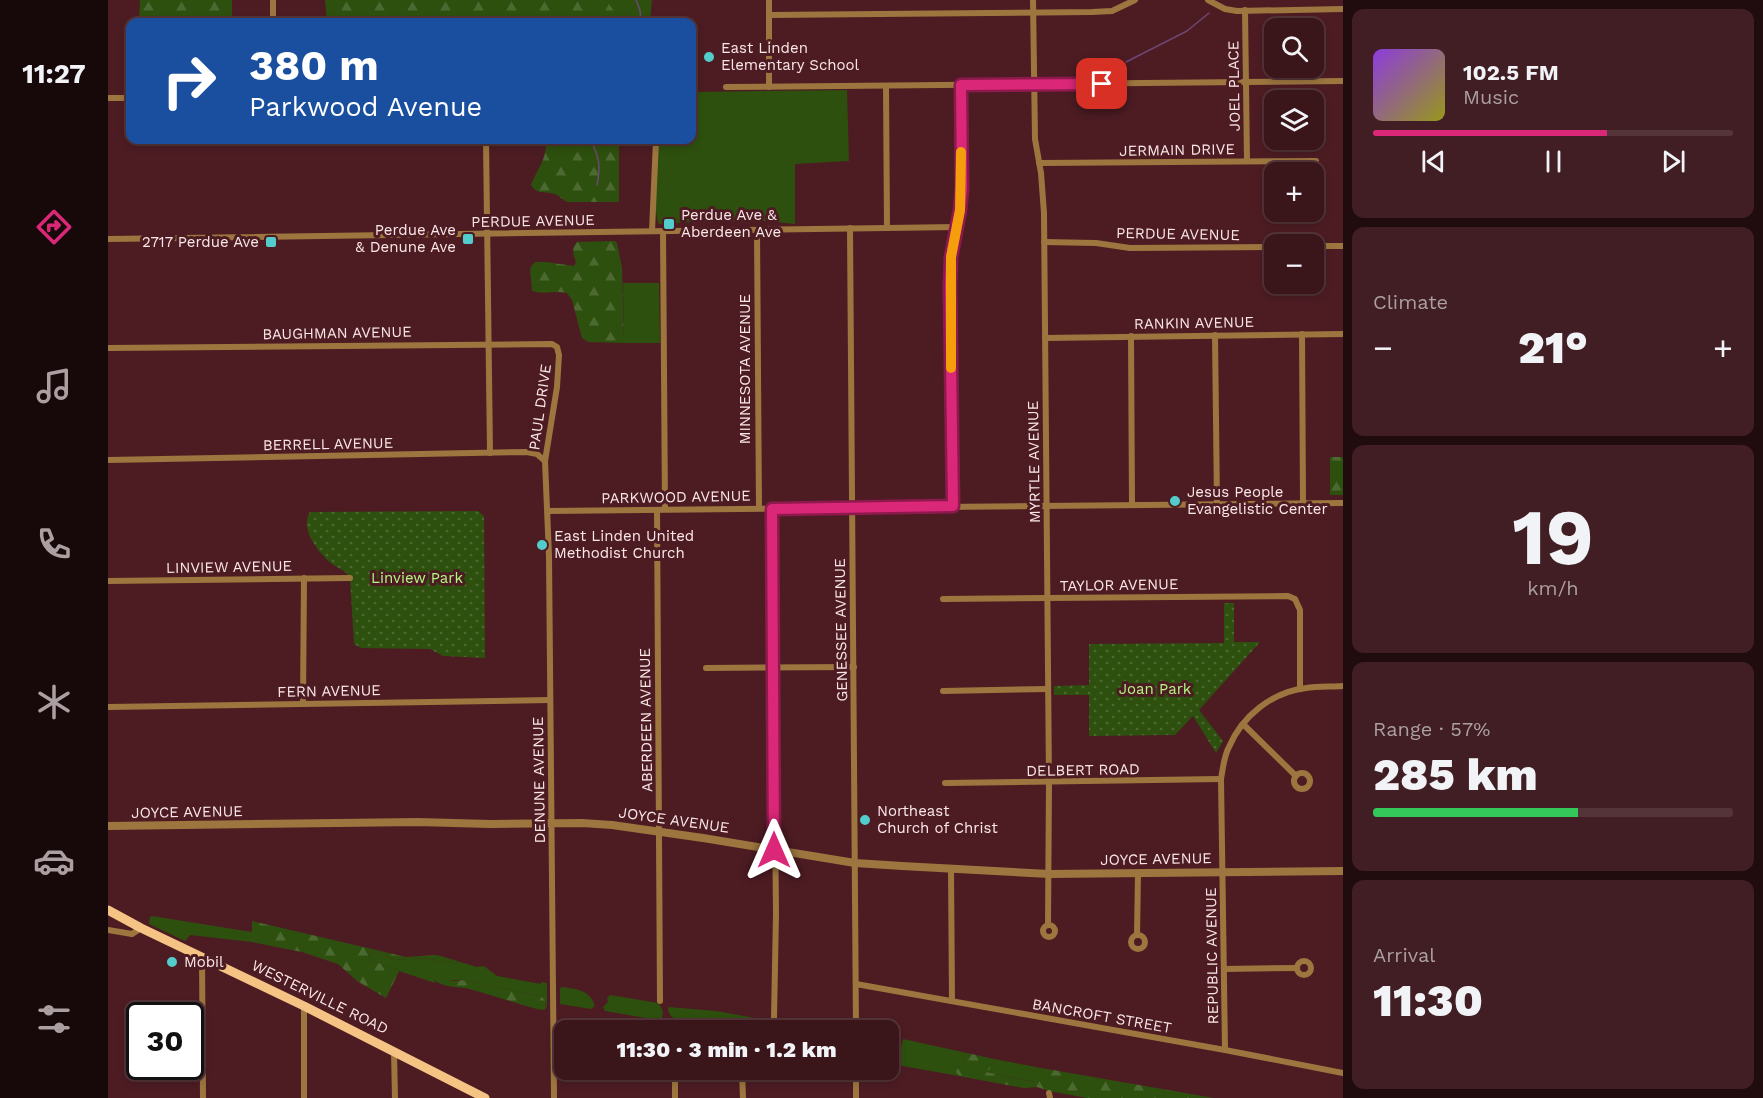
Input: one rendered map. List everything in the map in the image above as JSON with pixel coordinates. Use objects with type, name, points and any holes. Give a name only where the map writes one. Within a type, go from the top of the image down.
[{"type":"main road","name":"WESTERVILLE ROAD","points":[[108,910],[485,1098]]},
{"type":"street","points":[[273,0],[273,18]]},
{"type":"street","points":[[769,0],[769,87]]},
{"type":"street","name":"MYRTLE AVENUE","points":[[1033,0],[1035,139],[1044,213],[1049,782],[1048,925]]},
{"type":"street","points":[[769,15],[1112,11],[1136,0]]},
{"type":"street","points":[[1208,0],[1225,9],[1245,10],[1319,5],[1343,9]]},
{"type":"street","name":"JOEL PLACE","points":[[1245,10],[1247,161]]},
{"type":"street","points":[[726,87],[1343,81]]},
{"type":"street","points":[[953,506],[950,286],[951,257],[962,188],[961,85]]},
{"type":"street","points":[[886,86],[887,228]]},
{"type":"street","points":[[108,98],[126,98]]},
{"type":"street","points":[[486,144],[490,453]]},
{"type":"street","points":[[652,231],[656,144]]},
{"type":"street","name":"JERMAIN DRIVE","points":[[1039,163],[1316,160]]},
{"type":"street","name":"PERDUE AVENUE","points":[[108,239],[957,227]]},
{"type":"street","name":"GENESSEE AVENUE","points":[[850,228],[856,1020]]},
{"type":"street","name":"MINNESOTA AVENUE","points":[[757,230],[759,508]]},
{"type":"street","points":[[663,231],[665,509]]},
{"type":"street","name":"PERDUE AVENUE","points":[[1044,242],[1096,243],[1130,248],[1264,247]]},
{"type":"street","points":[[1324,246],[1343,246]]},
{"type":"street","points":[[1302,334],[1303,503]]},
{"type":"street","name":"RANKIN AVENUE","points":[[1045,338],[1343,334]]},
{"type":"street","points":[[1215,335],[1217,504]]},
{"type":"street","points":[[1131,336],[1132,505]]},
{"type":"street","name":"BAUGHMAN AVENUE","points":[[108,348],[552,344],[557,347],[559,355]]},
{"type":"street","name":"PAUL DRIVE","points":[[545,461],[557,387],[559,355]]},
{"type":"street","name":"BERRELL AVENUE","points":[[108,460],[527,452],[537,454],[545,461]]},
{"type":"street","name":"DENUNE AVENUE","points":[[545,461],[548,511],[554,1098]]},
{"type":"street","name":"PARKWOOD AVENUE","points":[[548,511],[1343,503]]},
{"type":"street","points":[[772,509],[776,914],[774,1018]]},
{"type":"street","name":"ABERDEEN AVENUE","points":[[657,510],[660,1001]]},
{"type":"street","name":"LINVIEW AVENUE","points":[[108,581],[351,578]]},
{"type":"street","points":[[303,703],[304,579]]},
{"type":"street","name":"TAYLOR AVENUE","points":[[943,599],[1281,595],[1295,599],[1300,610],[1300,688]]},
{"type":"street","points":[[706,668],[854,667]]},
{"type":"street","points":[[1296,776],[1243,724],[1247,718],[1272,699],[1300,688],[1343,686]]},
{"type":"street","points":[[944,691],[1048,689]]},
{"type":"street","name":"FERN AVENUE","points":[[108,707],[550,700]]},
{"type":"street","name":"REPUBLIC AVENUE","points":[[1225,1050],[1221,778],[1228,749],[1243,724]]},
{"type":"street","name":"DELBERT ROAD","points":[[945,783],[1221,778]]},
{"type":"street","name":"JOYCE AVENUE","points":[[108,826],[418,822],[612,825],[855,862],[951,869],[1049,874],[1343,871]]},
{"type":"street","points":[[951,869],[952,1001]]},
{"type":"street","points":[[1137,873],[1137,935]]},
{"type":"street","points":[[108,930],[132,934],[141,928]]},
{"type":"street","points":[[202,956],[203,1098]]},
{"type":"street","points":[[1224,969],[1297,968]]},
{"type":"street","name":"BANCROFT STREET","points":[[856,984],[1343,1073]]},
{"type":"street","points":[[304,1006],[304,1098]]},
{"type":"street","points":[[394,1051],[395,1098]]},
{"type":"street","points":[[675,1080],[675,1098]]},
{"type":"street","points":[[742,1080],[742,1098]]},
{"type":"street","points":[[856,1080],[856,1098]]},
{"type":"green space","points":[[140,0],[232,0],[230,18],[139,18]]},
{"type":"green space","points":[[325,0],[606,0],[614,11],[614,18],[327,18]]},
{"type":"green space","points":[[606,0],[652,0],[650,18],[613,18]]},
{"type":"green space","points":[[847,90],[849,161],[795,164],[795,224],[767,221],[659,224],[655,195],[657,144],[696,144],[696,92]]},
{"type":"green space","points":[[546,144],[619,144],[619,202],[568,202],[555,194],[536,190],[531,185],[544,158]]},
{"type":"green space","points":[[615,241],[622,268],[624,343],[588,342],[582,338],[572,300],[567,293],[532,291],[530,268],[535,262],[574,266],[576,262],[573,249],[577,242]]},
{"type":"green space","points":[[623,283],[659,283],[660,343],[624,343]]},
{"type":"green space","points":[[1330,457],[1343,457],[1343,495],[1330,495]]},
{"type":"green space","name":"Linview Park","points":[[478,511],[484,516],[485,658],[443,656],[430,649],[361,648],[354,644],[350,578],[326,559],[316,547],[307,526],[310,512]]},
{"type":"green space","name":"Joan Park","points":[[1224,603],[1234,603],[1234,642],[1260,642],[1199,710],[1223,741],[1216,753],[1193,716],[1175,735],[1089,736],[1089,695],[1054,695],[1054,686],[1089,685],[1089,644],[1224,643]]},
{"type":"green space","points":[[152,916],[252,932],[252,942],[190,935],[185,941],[149,924]]},
{"type":"green space","points":[[252,921],[406,957],[437,955],[457,961],[456,964],[425,958],[396,960],[371,951],[370,960],[399,971],[386,998],[357,981],[338,964],[302,952],[252,942]]},
{"type":"green space","points":[[371,951],[396,960],[425,958],[456,964],[457,961],[477,967],[484,966],[497,976],[541,984],[541,982],[547,983],[547,1008],[542,997],[467,980],[434,980],[435,983],[370,960]]},
{"type":"green space","points":[[436,977],[453,981],[467,980],[542,997],[546,1008],[537,1009],[469,989],[442,984],[434,980]]},
{"type":"green space","points":[[560,988],[586,993],[595,1006],[591,1009],[560,1004]]},
{"type":"green space","points":[[610,995],[658,1003],[662,1011],[661,1020],[605,1011],[603,1007],[608,1002],[607,998]]},
{"type":"green space","points":[[668,1007],[716,1011],[766,1020],[679,1020],[668,1011]]},
{"type":"green space","points":[[903,1039],[967,1053],[965,1053],[962,1066],[957,1069],[959,1076],[899,1065]]},
{"type":"green space","points":[[965,1053],[994,1059],[990,1069],[986,1072],[1034,1082],[1035,1070],[1041,1068],[1214,1098],[1087,1098],[1037,1087],[1024,1088],[959,1076],[956,1072],[962,1066]]},
{"type":"green space","points":[[994,1059],[1041,1068],[1035,1070],[1035,1082],[985,1072],[990,1069]]},
{"type":"waterway","points":[[636,0],[641,18]]},
{"type":"waterway","points":[[1126,62],[1187,31],[1209,13]]},
{"type":"waterway","points":[[593,144],[598,162],[597,185]]},
{"type":"slow traffic","points":[[951,368],[951,257],[960,210],[961,152]]},
{"type":"place","name":"East Linden Elementary School","points":[[709,57]]},
{"type":"place","name":"Perdue Ave & Aberdeen Ave","points":[[669,224]]},
{"type":"place","name":"Perdue Ave & Denune Ave","points":[[468,239]]},
{"type":"place","name":"2717 Perdue Ave","points":[[271,242]]},
{"type":"place","name":"Jesus People Evangelistic Center","points":[[1175,501]]},
{"type":"place","name":"East Linden United Methodist Church","points":[[542,545]]},
{"type":"place","name":"Northeast Church of Christ","points":[[865,820]]},
{"type":"place","name":"Mobil","points":[[172,962]]},
{"type":"route","points":[[774,850],[772,509],[953,506],[950,286],[951,257],[962,188],[961,85],[1102,84]]}]
